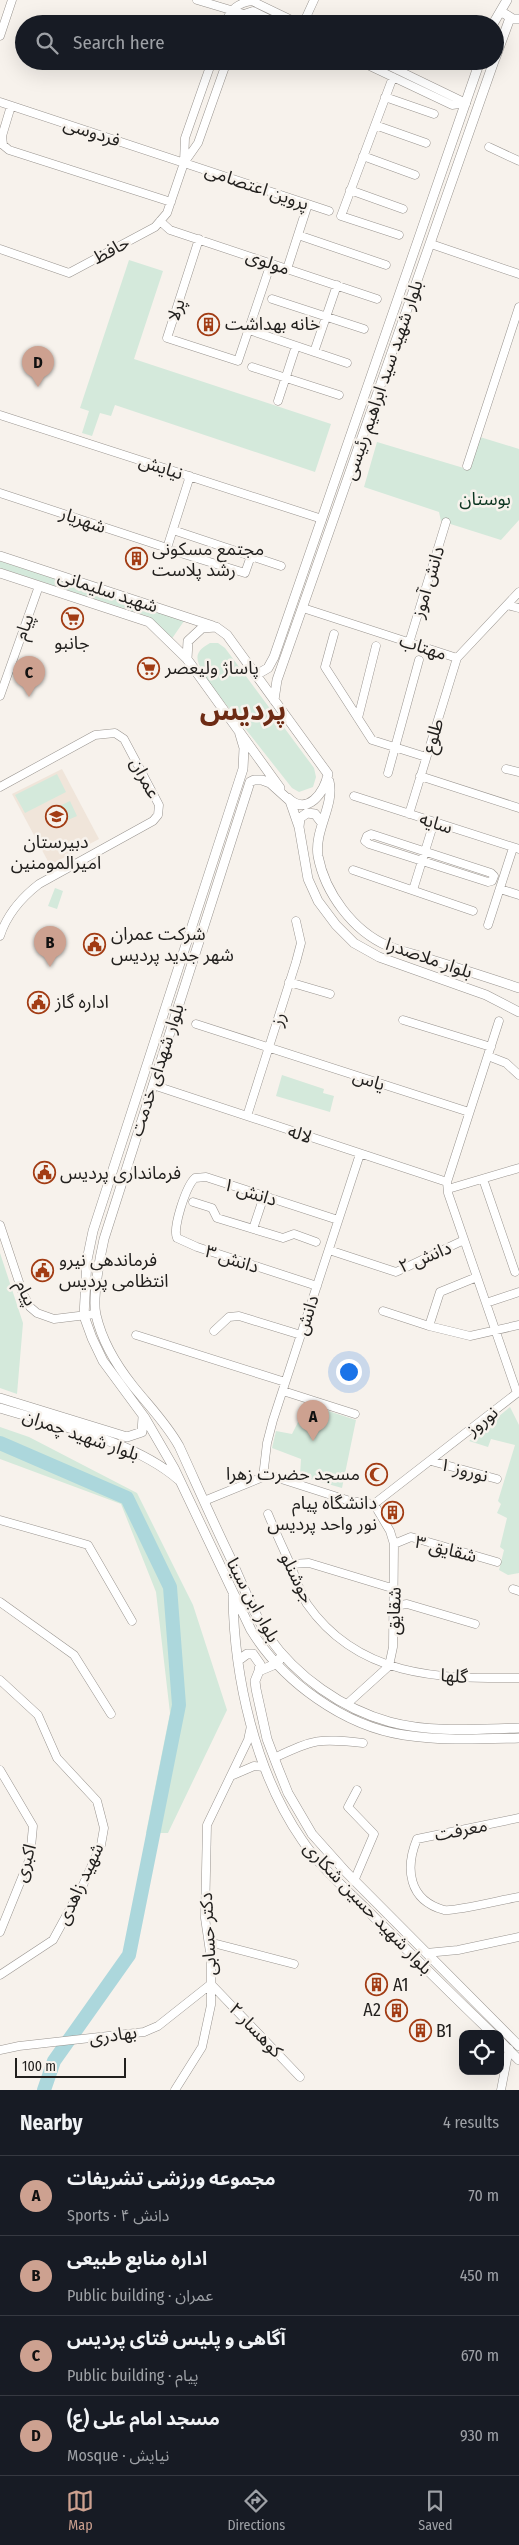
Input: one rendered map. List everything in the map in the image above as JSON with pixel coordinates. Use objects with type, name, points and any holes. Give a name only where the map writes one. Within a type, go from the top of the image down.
[{"type":"main road","points":[[505,2],[514,18]]},
{"type":"main road","points":[[498,15],[505,2]]},
{"type":"main road","name":"بلوار شهید سید ابراهیم رئیسی","points":[[504,40],[514,18]]},
{"type":"main road","name":"بلوار شهید سید ابراهیم رئیسی","points":[[256,675],[268,668],[274,657],[477,70]]},
{"type":"main road","name":"بلوار شهید سید ابراهیم رئیسی","points":[[274,700],[277,680],[304,608],[492,70]]},
{"type":"main road","points":[[466,103],[479,106]]},
{"type":"main road","points":[[322,519],[333,523]]},
{"type":"main road","name":"شهید سلیمانی","points":[[0,556],[216,626]]},
{"type":"main road","points":[[0,573],[149,622],[187,659],[290,801],[301,804],[316,800],[325,788],[328,774],[227,635],[216,626],[202,628],[194,632],[188,641],[187,659]]},
{"type":"main road","name":"بلوار شهدای خدمت","points":[[179,1446],[144,1416],[103,1362],[84,1316],[87,1260],[93,1231],[243,769],[244,748],[239,730]]},
{"type":"main road","name":"بلوار ملاصدرا","points":[[328,774],[330,786],[318,854],[322,873],[346,914],[366,932],[388,946],[519,988]]},
{"type":"main road","name":"بلوار شهدای خدمت","points":[[158,1428],[156,1412],[117,1363],[95,1314],[98,1262],[250,782],[262,780],[270,783],[290,801]]},
{"type":"main road","name":"بلوار ملاصدرا","points":[[290,801],[299,827],[308,879],[318,902],[336,925],[354,942],[379,957],[486,995],[519,1012]]},
{"type":"main road","points":[[299,827],[300,818],[307,814],[315,814],[322,823]]},
{"type":"main road","name":"بلوار شهید چمران","points":[[0,1398],[126,1437],[142,1432],[144,1416]]},
{"type":"main road","name":"بلوار شهید چمران","points":[[0,1408],[140,1454],[166,1470],[183,1484]]},
{"type":"main road","points":[[144,1416],[154,1422],[156,1420],[156,1412]]},
{"type":"main road","points":[[142,1432],[158,1428]]},
{"type":"main road","name":"بلوار ابن سینا","points":[[158,1428],[165,1454],[183,1484],[254,1635],[280,1659],[314,1696],[349,1717],[378,1729],[418,1737],[519,1738]]},
{"type":"main road","points":[[140,1454],[165,1454],[174,1452],[179,1446]]},
{"type":"main road","name":"بلوار ابن سینا","points":[[179,1446],[253,1609],[280,1659],[316,1685],[347,1704],[390,1722],[411,1726],[519,1728]]},
{"type":"main road","name":"بلوار شهید حسین شکاری","points":[[233,1590],[233,1621],[252,1724],[264,1767],[277,1798],[302,1841],[337,1880],[489,2030]]},
{"type":"main road","points":[[239,1660],[247,1654],[254,1654],[260,1664],[259,1671]]},
{"type":"main road","points":[[259,1671],[280,1659]]},
{"type":"main road","name":"بلوار شهید حسین شکاری","points":[[259,1671],[255,1681],[256,1689],[274,1758],[288,1793],[312,1834],[354,1881],[516,2043]]},
{"type":"main road","points":[[418,1961],[426,1952]]},
{"type":"main road","points":[[509,2049],[516,2043]]},
{"type":"main road","points":[[504,2045],[519,2060]]},
{"type":"street","points":[[0,36],[12,0]]},
{"type":"street","points":[[197,0],[221,15]]},
{"type":"street","points":[[306,15],[314,0]]},
{"type":"street","points":[[230,15],[236,5],[252,1],[282,15]]},
{"type":"street","points":[[241,15],[253,11],[261,15]]},
{"type":"street","name":"حافظ","points":[[0,249],[69,273],[155,227],[167,213],[171,202],[184,163],[185,138],[209,70]]},
{"type":"street","name":"حافظ","points":[[184,163],[198,143],[224,70]]},
{"type":"street","points":[[378,70],[452,105],[466,103]]},
{"type":"street","points":[[398,70],[466,103]]},
{"type":"street","points":[[393,77],[341,216],[399,235]]},
{"type":"street","points":[[452,105],[456,100],[454,96]]},
{"type":"street","points":[[386,97],[434,114]]},
{"type":"street","name":"فردوسی","points":[[0,102],[184,163]]},
{"type":"street","points":[[11,106],[2,136],[3,145],[9,150],[171,202]]},
{"type":"street","points":[[375,125],[426,143]]},
{"type":"street","points":[[185,138],[187,143],[198,143]]},
{"type":"street","points":[[489,147],[519,161]]},
{"type":"street","points":[[363,156],[415,174]]},
{"type":"street","name":"پروین اعتصامی","points":[[184,163],[329,211]]},
{"type":"street","points":[[350,190],[403,209]]},
{"type":"street","points":[[287,269],[308,204]]},
{"type":"street","name":"مولوی","points":[[160,221],[170,230],[377,299]]},
{"type":"street","points":[[298,235],[386,265]]},
{"type":"street","name":"پرلا","points":[[199,239],[167,338],[238,361],[249,330]]},
{"type":"street","points":[[431,244],[519,274]]},
{"type":"street","points":[[271,263],[249,330],[347,363]]},
{"type":"street","points":[[314,352],[336,285]]},
{"type":"street","points":[[272,299],[364,329]]},
{"type":"street","points":[[467,466],[519,307]]},
{"type":"street","points":[[278,401],[296,346]]},
{"type":"street","points":[[252,367],[339,395]]},
{"type":"street","name":"نیایش","points":[[0,415],[322,519]]},
{"type":"street","points":[[170,549],[173,530],[190,476]]},
{"type":"street","name":"شهریار","points":[[0,493],[245,573],[251,556]]},
{"type":"street","name":"دانش آموز","points":[[410,642],[446,522]]},
{"type":"street","points":[[173,530],[281,566]]},
{"type":"street","name":"پیام","points":[[0,696],[39,586]]},
{"type":"street","name":"مهتاب","points":[[304,608],[457,658],[519,592]]},
{"type":"street","points":[[507,604],[519,608]]},
{"type":"street","points":[[334,634],[325,667],[372,740],[426,757]]},
{"type":"street","points":[[358,718],[376,646]]},
{"type":"street","name":"طلوع","points":[[409,814],[457,658]]},
{"type":"street","points":[[388,773],[419,660]]},
{"type":"street","name":"عمران","points":[[0,787],[95,735],[115,733],[124,739],[159,805],[158,815],[153,822],[39,884],[25,895],[9,916],[0,936]]},
{"type":"street","points":[[506,768],[519,772]]},
{"type":"street","points":[[420,776],[519,808]]},
{"type":"street","name":"سایه","points":[[354,796],[516,848]]},
{"type":"street","points":[[413,890],[434,822]]},
{"type":"street","points":[[372,834],[425,852],[491,873],[494,876],[492,881],[488,882],[369,844],[365,841],[367,836],[372,834]]},
{"type":"street","points":[[488,925],[516,848]]},
{"type":"street","points":[[353,870],[473,911]]},
{"type":"street","points":[[500,889],[519,895]]},
{"type":"street","name":"رز","points":[[247,1116],[300,943],[296,921]]},
{"type":"street","points":[[289,982],[330,994]]},
{"type":"street","points":[[404,1020],[491,1047]]},
{"type":"street","points":[[500,1021],[469,1112],[447,1186],[483,1179],[519,1168]]},
{"type":"street","name":"یاس","points":[[196,1024],[469,1112]]},
{"type":"street","points":[[488,1056],[506,1063],[519,1075]]},
{"type":"street","name":"لاله","points":[[153,1085],[360,1154],[447,1186]]},
{"type":"street","name":"دانش","points":[[263,1477],[266,1443],[360,1154]]},
{"type":"street","name":"دانش ۱","points":[[181,1209],[190,1182],[200,1176],[338,1220]]},
{"type":"street","points":[[483,1179],[515,1272]]},
{"type":"street","name":"نوروز","points":[[374,1504],[518,1396],[447,1186]]},
{"type":"street","points":[[253,1229],[264,1196]]},
{"type":"street","points":[[194,1202],[212,1208],[217,1218],[284,1238],[294,1234],[316,1242]]},
{"type":"street","name":"دانش ۳","points":[[181,1209],[175,1234],[183,1242],[317,1286]]},
{"type":"street","name":"پیام","points":[[0,1225],[30,1307],[36,1313],[54,1319],[95,1314]]},
{"type":"street","name":"دانش ۲","points":[[328,1250],[396,1272],[464,1240]]},
{"type":"street","points":[[429,1326],[440,1292],[477,1277]]},
{"type":"street","points":[[486,1303],[519,1292]]},
{"type":"street","points":[[382,1311],[429,1326],[470,1336],[519,1325]]},
{"type":"street","points":[[214,1331],[229,1317],[238,1316],[301,1335]]},
{"type":"street","points":[[136,1335],[286,1382]]},
{"type":"street","points":[[282,1391],[355,1414]]},
{"type":"street","name":"نوروز ۱","points":[[431,1461],[497,1479]]},
{"type":"street","points":[[204,1501],[263,1477],[275,1476],[350,1501],[374,1504]]},
{"type":"street","name":"شقایق","points":[[374,1504],[390,1531],[394,1544],[393,1647],[389,1666]]},
{"type":"street","name":"جوشنلو","points":[[268,1514],[306,1602],[319,1618],[350,1646],[389,1666]]},
{"type":"street","points":[[0,1520],[88,1545],[132,1621]]},
{"type":"street","name":"شقایق ۳","points":[[394,1544],[411,1537],[498,1562]]},
{"type":"street","points":[[290,1564],[309,1563],[395,1589]]},
{"type":"street","points":[[0,1602],[74,1655],[111,1714]]},
{"type":"street","points":[[394,1606],[407,1604],[475,1624]]},
{"type":"street","points":[[347,1704],[389,1666]]},
{"type":"street","name":"گلها","points":[[389,1666],[435,1675],[519,1678]]},
{"type":"street","name":"شهید زاهدی","points":[[0,1680],[38,1715],[57,1758],[97,1801],[104,1828],[101,1845],[83,1885],[53,1940],[0,1975]]},
{"type":"street","name":"دکتر حسابی","points":[[177,2089],[202,2047],[211,2005],[205,1918],[207,1825],[223,1790],[233,1775],[248,1740],[252,1724]]},
{"type":"street","points":[[274,1758],[307,1742],[326,1738],[363,1743]]},
{"type":"street","points":[[233,1775],[254,1766],[264,1767]]},
{"type":"street","name":"اکبری","points":[[0,1770],[33,1826],[30,1858],[0,1930]]},
{"type":"street","points":[[354,1881],[374,1834],[348,1807],[357,1790]]},
{"type":"street","name":"معرفت","points":[[519,1818],[417,1839],[413,1850],[410,1873],[414,1889],[428,1902],[445,1910],[519,1897]]},
{"type":"street","points":[[426,1952],[458,1950],[519,1937]]},
{"type":"street","points":[[208,1942],[294,1964]]},
{"type":"street","name":"بهادری","points":[[0,2050],[19,2046],[144,2032],[158,2026],[211,1984]]},
{"type":"street","name":"کوهسار ۲","points":[[211,1984],[300,2077]]},
{"type":"street","points":[[501,2090],[509,2049]]},
{"type":"shaded area","name":"دبیرستان امیرالمومنین","points":[[62,769],[99,839],[50,865],[12,794]]},
{"type":"green space","points":[[129,260],[163,271],[134,359],[331,424],[315,472],[115,405],[111,416],[100,413],[92,436],[82,433],[89,411],[80,408]]},
{"type":"green space","name":"بوستان","points":[[480,437],[519,449],[519,520],[501,540],[441,521],[439,512],[364,487],[377,442],[467,469]]},
{"type":"green space","points":[[0,561],[184,621],[171,640],[150,617],[0,568]]},
{"type":"green space","points":[[210,643],[218,643],[225,648],[314,768],[316,777],[313,787],[299,792],[292,788],[206,679],[198,663],[198,655]]},
{"type":"green space","points":[[57,774],[66,792],[25,813],[15,795]]},
{"type":"green space","points":[[70,801],[77,816],[52,827],[45,813]]},
{"type":"green space","points":[[55,888],[63,891],[57,909],[48,906]]},
{"type":"green space","points":[[282,1075],[324,1089],[323,1093],[334,1096],[330,1112],[276,1096]]},
{"type":"green space","points":[[0,1253],[23,1323],[17,1394],[0,1388]]},
{"type":"green space","points":[[316,1407],[356,1420],[342,1488],[300,1476],[301,1459],[272,1448],[276,1431],[292,1434],[299,1420],[310,1422]]},
{"type":"green space","points":[[510,1407],[519,1425],[519,1573],[508,1575],[499,1570],[504,1550],[500,1547],[507,1518],[497,1513],[501,1504],[498,1501],[515,1445],[491,1439],[488,1447],[469,1441]]},
{"type":"green space","points":[[0,1427],[29,1437],[137,1493],[193,1605],[227,1710],[168,1833],[146,1833],[170,1713],[156,1592],[121,1504],[0,1459]]},
{"type":"waterway","points":[[0,1443],[127,1498],[170,1587],[179,1705],[129,1955],[54,2061],[44,2090]]},
{"type":"place","name":"خانه بهداشت","points":[[209,324]]},
{"type":"place","name":"مسجد امام علی (ع)","points":[[38,387]]},
{"type":"place","name":"مجتمع مسکونی رشد پلاست","points":[[136,559]]},
{"type":"place","name":"جانبو","points":[[72,618]]},
{"type":"place","name":"پاساژ ولیعصر","points":[[149,668]]},
{"type":"place","name":"آگاهی و پلیس فتای پردیس","points":[[29,697]]},
{"type":"place","name":"دبیرستان امیرالمومنین","points":[[56,817]]},
{"type":"place","name":"شرکت عمران شهر جدید پردیس","points":[[95,944]]},
{"type":"place","name":"اداره منابع طبیعی","points":[[50,967]]},
{"type":"place","name":"اداره گاز","points":[[39,1002]]},
{"type":"place","name":"فرمانداری پردیس","points":[[44,1173]]},
{"type":"place","name":"فرماندهی نیرو انتظامی پردیس","points":[[43,1270]]},
{"type":"place","name":"مجموعه ورزشی تشریفات","points":[[313,1441]]},
{"type":"place","name":"مسجد حضرت زهرا","points":[[376,1474]]},
{"type":"place","name":"دانشگاه پیام نور واحد پردیس","points":[[393,1513]]},
{"type":"place","name":"A1","points":[[377,1985]]},
{"type":"place","name":"A2","points":[[397,2010]]},
{"type":"place","name":"B1","points":[[420,2031]]},
{"type":"district","name":"پردیس","points":[[243,710]]}]
